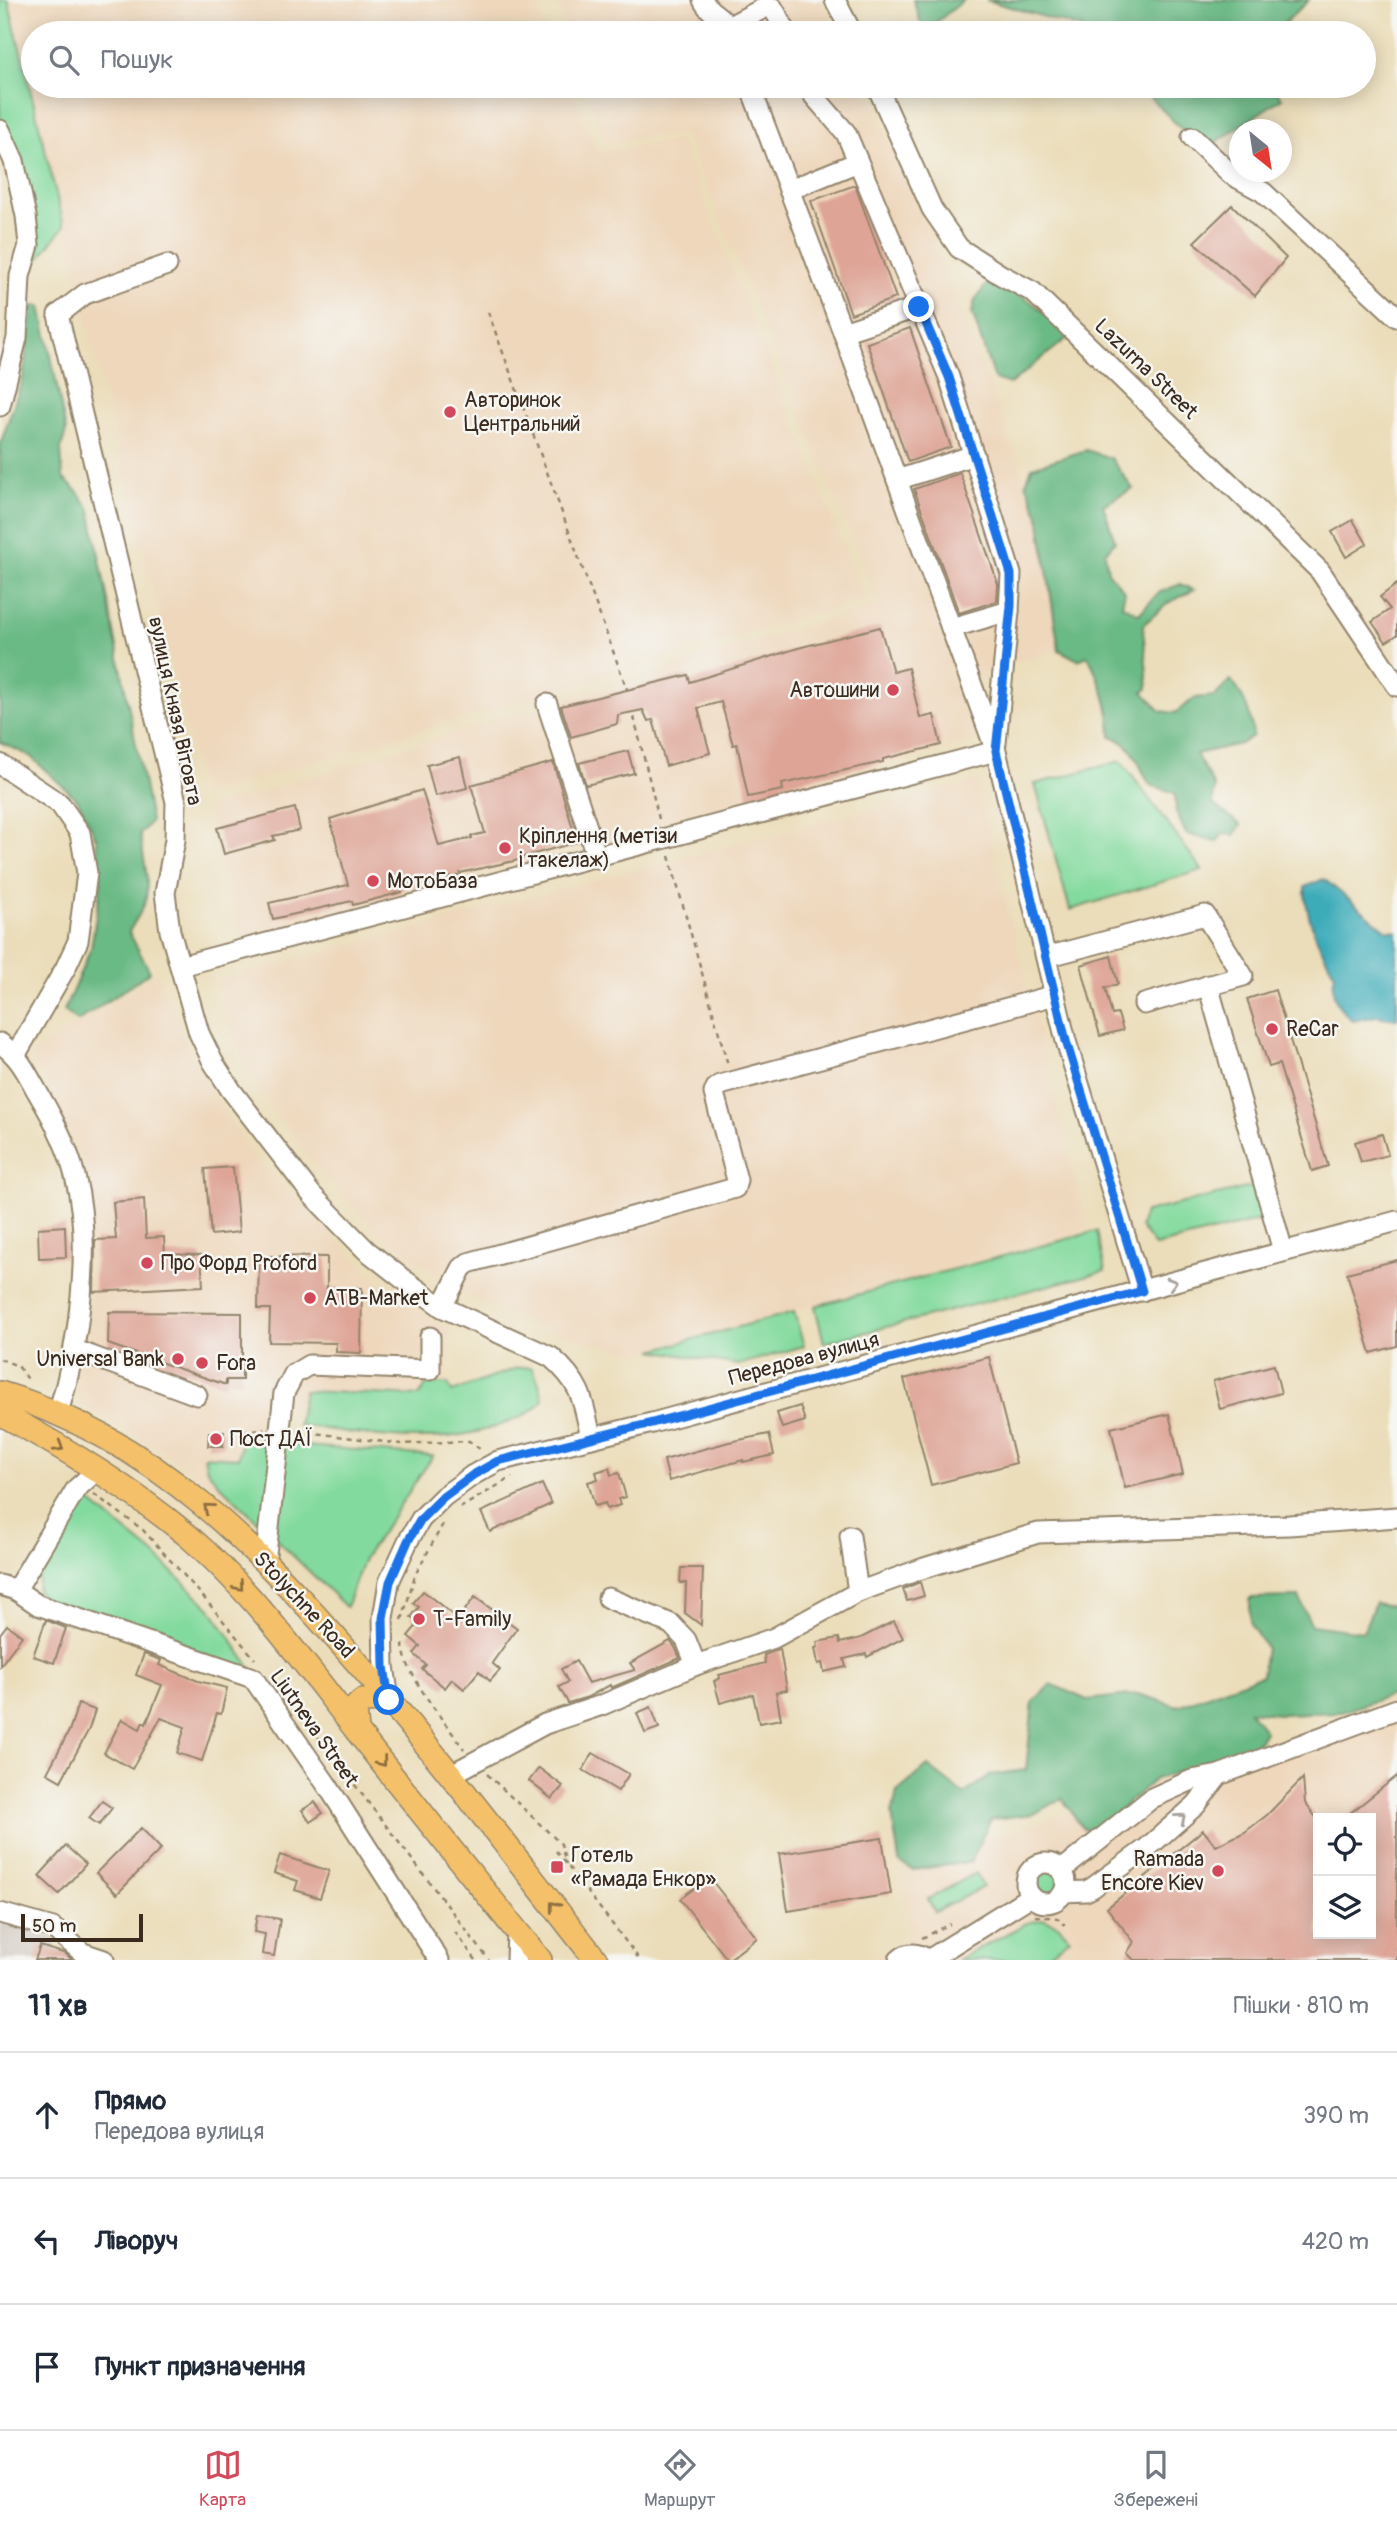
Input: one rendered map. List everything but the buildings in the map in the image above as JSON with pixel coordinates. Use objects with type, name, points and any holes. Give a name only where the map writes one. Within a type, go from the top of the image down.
[{"type":"main road","name":"Stolychne Road","points":[[0,1393],[58,1413],[126,1449],[167,1475],[216,1515],[311,1610],[389,1700],[596,1960]]},
{"type":"main road","name":"Stolychne Road","points":[[0,1413],[97,1470],[150,1507],[188,1536],[230,1576],[298,1653],[540,1960]]},
{"type":"main road","points":[[357,1731],[355,1708],[362,1701],[389,1700]]},
{"type":"street","points":[[703,0],[713,13],[724,21]]},
{"type":"street","points":[[835,0],[846,21]]},
{"type":"street","points":[[743,21],[764,8],[773,8],[780,21]]},
{"type":"street","points":[[754,98],[996,751],[1066,1041],[1142,1291]]},
{"type":"street","points":[[816,98],[846,133],[949,377],[1011,574],[996,751]]},
{"type":"street","name":"Lazurna Street","points":[[882,98],[932,209],[959,248],[1033,292],[1320,571],[1397,686]]},
{"type":"street","points":[[0,130],[14,161],[26,216],[29,245],[20,276],[17,338],[0,406]]},
{"type":"street","points":[[1192,137],[1232,175],[1263,191],[1397,317]]},
{"type":"street","points":[[789,190],[858,162]]},
{"type":"street","name":"вулиця Князя Вітовта","points":[[167,265],[85,294],[58,315],[176,802],[175,840],[165,893],[170,931],[199,1033],[230,1090],[312,1195],[357,1241],[442,1307],[551,1357],[562,1366],[575,1381],[582,1398],[591,1438]]},
{"type":"street","points":[[843,332],[919,307]]},
{"type":"street","points":[[897,480],[974,455]]},
{"type":"street","points":[[951,628],[1009,611]]},
{"type":"street","points":[[547,704],[597,858]]},
{"type":"street","points":[[180,966],[996,751]]},
{"type":"street","points":[[0,764],[60,804],[80,832],[87,873],[78,941],[65,970],[8,1049],[49,1111],[75,1174],[82,1213],[81,1288],[75,1350],[58,1413]]},
{"type":"street","points":[[1046,957],[1205,915],[1242,976],[1144,1004]]},
{"type":"street","points":[[1208,985],[1283,1251]]},
{"type":"street","points":[[442,1307],[461,1268],[468,1263],[735,1188],[737,1180],[714,1093],[716,1088],[1055,995]]},
{"type":"street","name":"Передова вулиця","points":[[389,1700],[384,1666],[383,1618],[390,1582],[408,1541],[421,1519],[443,1497],[498,1461],[1397,1221]]},
{"type":"street","points":[[265,1563],[284,1393],[294,1374],[309,1365],[430,1370],[430,1336]]},
{"type":"street","points":[[75,1350],[197,1395]]},
{"type":"street","points":[[8,1587],[76,1489],[97,1470]]},
{"type":"street","points":[[450,1775],[545,1724],[602,1705],[696,1665],[775,1639],[858,1592],[924,1568],[1038,1533],[1289,1525],[1397,1517]]},
{"type":"street","points":[[850,1536],[858,1592]]},
{"type":"street","name":"Liutneva Street","points":[[8,1587],[38,1605],[253,1678],[329,1788],[439,1960]]},
{"type":"street","points":[[608,1598],[671,1624],[685,1640],[696,1665]]},
{"type":"street","points":[[1062,1870],[1152,1798],[1192,1780],[1219,1775],[1397,1709]]},
{"type":"street","points":[[1064,1892],[1086,1891],[1147,1848],[1196,1805],[1219,1775]]},
{"type":"street","points":[[1055,1864],[1062,1870],[1066,1884],[1064,1892],[1053,1902],[1045,1903],[1031,1896],[1027,1888],[1030,1871],[1037,1865],[1055,1864]]},
{"type":"street","points":[[899,1960],[911,1953],[928,1960],[1031,1896]]},
{"type":"street","points":[[0,1913],[53,1928],[83,1953],[104,1960]]},
{"type":"street","points":[[516,1960],[517,1932]]},
{"type":"path","points":[[488,312],[627,690]]},
{"type":"path","points":[[634,717],[664,839],[733,1082]]},
{"type":"path","points":[[0,1359],[18,1366],[35,1390]]},
{"type":"path","points":[[243,1431],[269,1428]]},
{"type":"path","points":[[291,1430],[401,1444],[469,1441],[498,1461]]},
{"type":"path","points":[[459,1508],[517,1475]]},
{"type":"path","points":[[402,1621],[415,1575],[448,1515]]},
{"type":"path","points":[[403,1643],[403,1654],[422,1691],[473,1761],[561,1844],[566,1864]]},
{"type":"path","points":[[556,1851],[640,1960]]},
{"type":"path","points":[[918,1940],[955,1921]]},
{"type":"path","points":[[454,1932],[476,1960]]},
{"type":"shaded area","name":"Авторинок Центральний","points":[[8,0],[534,0],[543,21],[21,21],[21,53]]},
{"type":"shaded area","points":[[556,0],[820,0],[830,21],[563,21]]},
{"type":"shaded area","name":"Авторинок Центральний","points":[[32,98],[575,98],[598,152],[680,140],[865,599],[203,795]]},
{"type":"shaded area","points":[[589,98],[869,98],[910,179],[1039,516],[1059,650],[959,680],[976,741],[241,939],[206,808],[879,604],[685,134],[605,143]]},
{"type":"shaded area","points":[[976,781],[1088,1230],[636,1354],[552,1332],[463,1294],[378,1233],[317,1168],[257,1088],[236,1044],[215,980]]},
{"type":"shaded area","points":[[158,972],[195,1063],[249,1151],[378,1281],[451,1330],[445,1410],[280,1402],[264,1521],[159,1449],[80,1404],[75,1391],[92,1291],[87,1168],[30,1054]]},
{"type":"shaded area","points":[[1397,1697],[1397,1960],[878,1960],[877,1955],[911,1937],[901,1870]]},
{"type":"shaded area","points":[[0,1918],[57,1939],[55,1949],[85,1960],[0,1960]]},
{"type":"green space","points":[[0,0],[8,0],[21,52],[21,98],[32,98],[64,226],[27,274],[23,163],[0,120]]},
{"type":"green space","points":[[913,0],[964,0],[938,21],[920,21]]},
{"type":"green space","points":[[986,0],[1309,0],[1287,21],[1058,21]]},
{"type":"green space","points":[[1151,98],[1282,98],[1251,119],[1229,119],[1229,134],[1203,151]]},
{"type":"green space","points":[[987,284],[1000,286],[1022,296],[1070,336],[1010,384],[994,379],[972,312],[975,300]]},
{"type":"green space","points":[[32,306],[41,306],[66,431],[61,450],[63,478],[90,509],[151,821],[140,834],[147,894],[142,910],[129,932],[150,972],[78,1021],[64,1011],[91,948],[101,884],[96,838],[78,800],[30,756],[0,742],[0,445],[23,378]]},
{"type":"green space","points":[[1086,450],[1111,458],[1133,489],[1103,505],[1115,541],[1105,553],[1108,572],[1125,592],[1122,605],[1139,614],[1158,593],[1180,584],[1194,590],[1168,603],[1143,625],[1148,689],[1143,692],[1161,711],[1175,713],[1195,698],[1215,696],[1231,680],[1249,713],[1253,736],[1240,744],[1196,754],[1215,788],[1212,803],[1241,825],[1234,835],[1224,833],[1216,842],[1186,834],[1176,812],[1175,793],[1150,785],[1131,750],[1111,736],[1104,695],[1088,656],[1078,660],[1059,650],[1039,516],[1026,483],[1032,467]]},
{"type":"green space","points":[[1121,761],[1202,870],[1070,910],[1035,784]]},
{"type":"green space","points":[[1255,1186],[1264,1219],[1155,1246],[1140,1227],[1145,1212]]},
{"type":"green space","points":[[1097,1231],[1105,1271],[824,1343],[815,1306]]},
{"type":"green space","points":[[794,1312],[804,1346],[738,1365],[653,1350]]},
{"type":"green space","points":[[531,1367],[543,1399],[523,1416],[482,1431],[456,1436],[404,1438],[298,1425],[304,1391],[419,1396],[427,1384],[448,1384],[452,1392],[517,1368]]},
{"type":"green space","points":[[242,1441],[433,1456],[364,1559],[346,1607],[216,1481],[207,1469],[204,1456],[238,1458]]},
{"type":"green space","points":[[84,1497],[154,1554],[211,1609],[254,1673],[56,1613],[37,1591],[41,1563]]},
{"type":"green space","points":[[1299,1597],[1311,1625],[1363,1632],[1375,1603],[1397,1607],[1397,1693],[1342,1712],[1279,1714],[1249,1711],[1265,1731],[1253,1751],[1155,1779],[1097,1831],[1083,1829],[1062,1798],[1034,1814],[991,1819],[970,1862],[912,1870],[899,1861],[892,1814],[897,1792],[928,1766],[964,1794],[990,1775],[1026,1770],[1033,1702],[1051,1684],[1087,1700],[1138,1694],[1178,1706],[1262,1675],[1266,1648],[1250,1624],[1250,1598]]},
{"type":"green space","points":[[1047,1871],[1058,1878],[1059,1883],[1052,1894],[1047,1895],[1036,1888],[1035,1883],[1042,1872]]},
{"type":"green space","points":[[976,1873],[983,1887],[935,1912],[928,1899]]},
{"type":"green space","points":[[1044,1919],[1058,1925],[1070,1938],[1043,1960],[957,1960],[1027,1923]]},
{"type":"water","points":[[1324,879],[1386,930],[1397,931],[1397,1019],[1376,1016],[1353,1021],[1336,1000],[1333,988],[1335,974],[1314,932],[1306,899],[1305,887]]},
{"type":"place","name":"Авторинок Центральний","points":[[450,412]]},
{"type":"place","name":"Автошини","points":[[893,690]]},
{"type":"place","name":"Кріплення (метізи і такелаж)","points":[[505,848]]},
{"type":"place","name":"МотоБаза","points":[[373,881]]},
{"type":"place","name":"ReCar","points":[[1272,1029]]},
{"type":"place","name":"Про Форд Proford","points":[[147,1263]]},
{"type":"place","name":"ATB-Market","points":[[310,1298]]},
{"type":"place","name":"Universal Bank","points":[[178,1359]]},
{"type":"place","name":"Fora","points":[[202,1363]]},
{"type":"place","name":"Пост ДАЇ","points":[[216,1439]]},
{"type":"place","name":"T-Family","points":[[419,1619]]},
{"type":"place","name":"Готель «Рамада Енкор»","points":[[557,1867]]},
{"type":"place","name":"Ramada Encore Kiev","points":[[1218,1871]]},
{"type":"route","points":[[389,1700],[382,1640],[385,1600],[408,1541],[421,1519],[443,1497],[498,1461],[652,1423],[1142,1291],[1066,1041],[996,751],[1011,606],[1011,574],[949,377],[919,307]]}]
